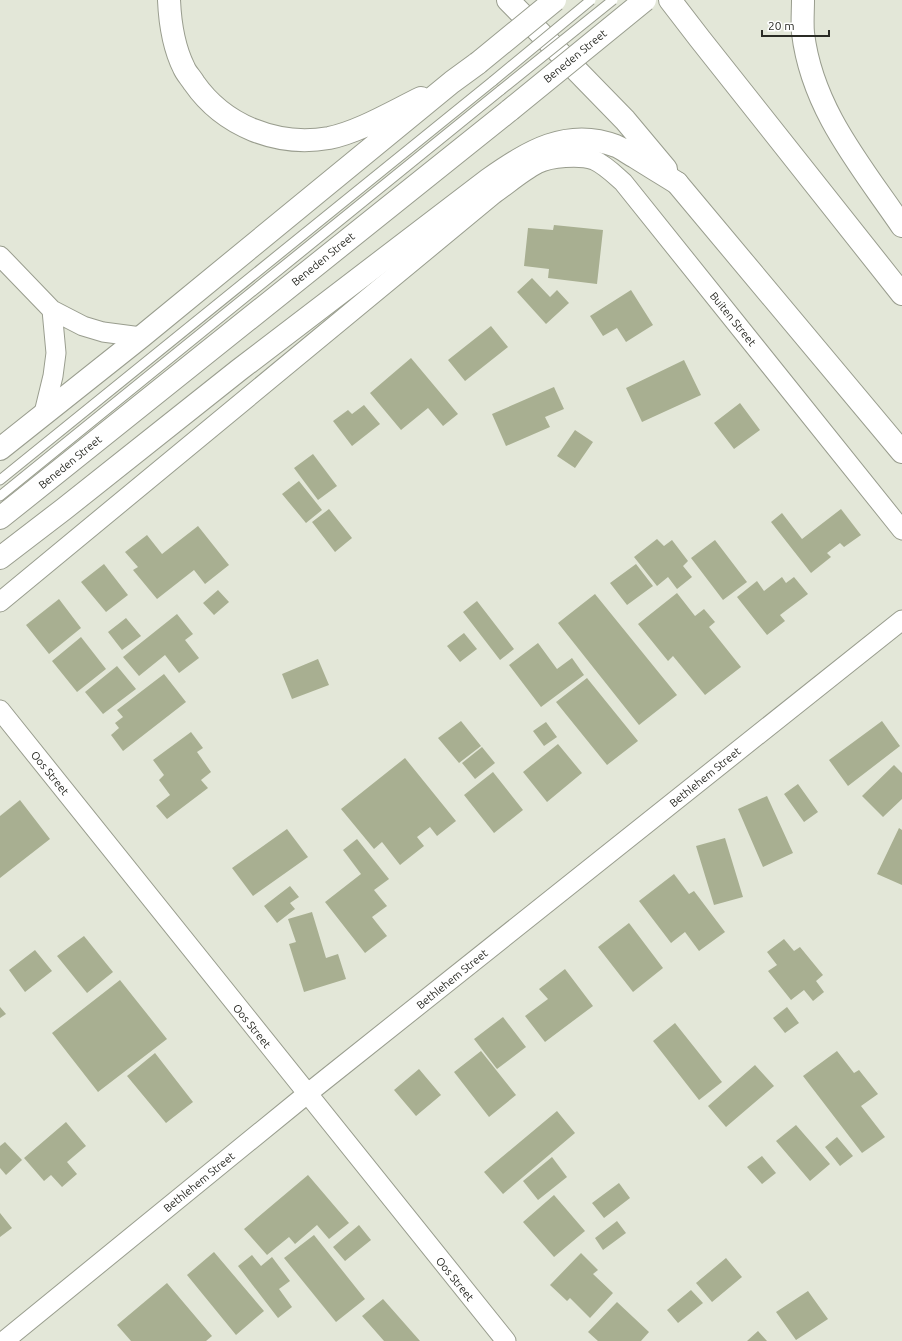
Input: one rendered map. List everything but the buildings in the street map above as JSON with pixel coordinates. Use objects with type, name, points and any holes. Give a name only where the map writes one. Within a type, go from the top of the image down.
[{"type":"main road","points":[[169,0],[170,20],[175,44],[184,68],[202,94],[229,118],[246,128],[274,137],[304,140],[330,138],[356,129],[452,82]]},
{"type":"main road","points":[[508,0],[624,120],[902,452]]},
{"type":"main road","points":[[0,449],[141,337],[554,0]]},
{"type":"main road","name":"Beneden Street","points":[[0,518],[510,110],[645,0]]},
{"type":"main road","points":[[670,0],[902,294]]},
{"type":"main road","points":[[803,0],[803,33],[809,63],[821,100],[841,138],[902,226]]},
{"type":"main road","points":[[0,558],[276,342],[489,179],[518,160],[556,142],[576,140],[598,141],[617,146],[677,183]]},
{"type":"street","name":"Buiten Street","points":[[0,602],[494,194],[537,164],[560,158],[593,160],[606,167],[623,182],[902,530]]},
{"type":"street","points":[[0,256],[52,310],[83,326],[103,332],[141,337]]},
{"type":"street","points":[[44,413],[53,376],[56,353],[52,310]]},
{"type":"street","name":"Bethlehem Street","points":[[4,1341],[306,1094],[902,620]]},
{"type":"street","name":"Oos Street","points":[[0,710],[306,1094],[506,1341]]},
{"type":"lane","points":[[0,480],[591,0]]},
{"type":"lane","points":[[0,496],[613,0]]}]
